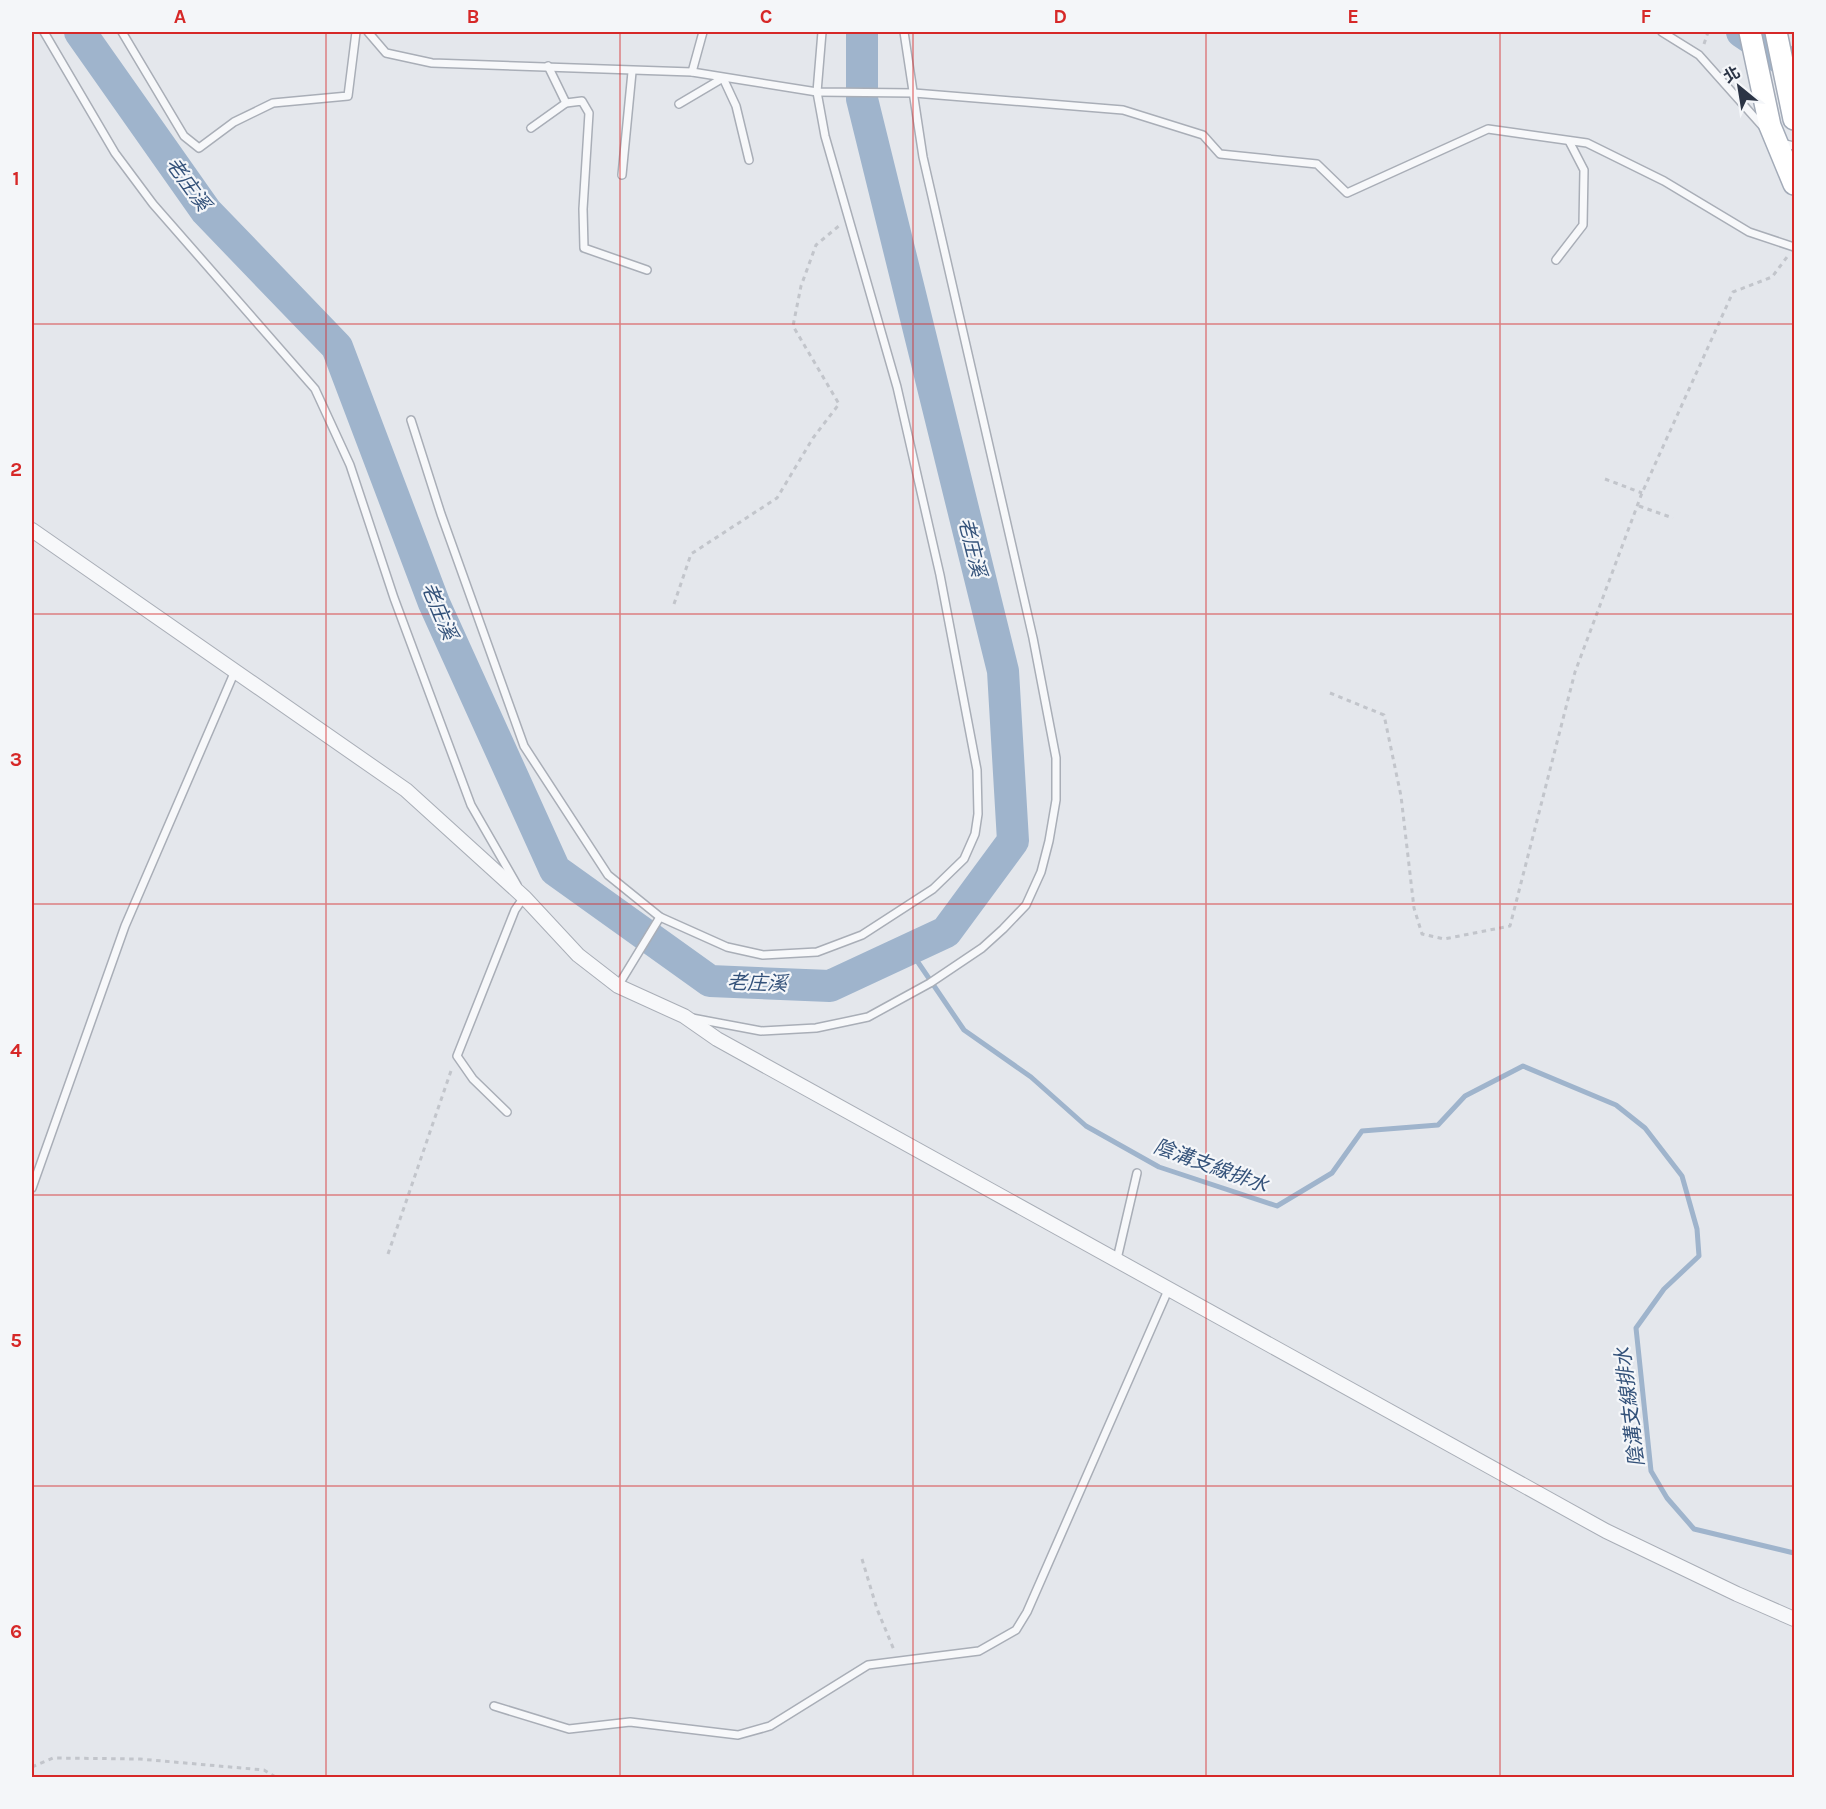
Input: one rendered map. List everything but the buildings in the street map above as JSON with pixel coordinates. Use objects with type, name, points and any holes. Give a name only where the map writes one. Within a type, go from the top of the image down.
[{"type":"main road","points":[[1750,32],[1794,184]]},
{"type":"main road","points":[[1776,32],[1794,118]]},
{"type":"street","points":[[32,530],[406,790],[525,898],[578,955],[618,986],[684,1016],[717,1039],[1606,1531],[1794,1619]]},
{"type":"lane","points":[[44,32],[115,153],[153,204],[315,389],[350,465],[394,598],[471,805],[525,898],[515,910],[457,1056],[473,1080],[507,1112]]},
{"type":"lane","points":[[122,32],[184,136],[199,148],[234,122],[273,103],[348,96],[356,32]]},
{"type":"lane","points":[[368,32],[387,52],[432,63],[548,66],[632,72],[692,72],[817,92],[910,93],[1123,110],[1203,135],[1220,154],[1317,164],[1347,193],[1488,129],[1587,143],[1664,181],[1749,232],[1794,247]]},
{"type":"lane","points":[[692,72],[703,32]]},
{"type":"lane","points":[[411,420],[441,514],[524,746],[608,875],[660,916],[727,947],[763,955],[817,952],[862,934],[933,889],[964,859],[975,834],[978,814],[977,770],[940,575],[897,387],[825,136],[817,92],[822,32]]},
{"type":"lane","points":[[684,1016],[762,1030],[816,1028],[868,1017],[930,983],[982,948],[1003,929],[1026,904],[1041,872],[1049,841],[1056,800],[1056,758],[1028,615],[923,157],[910,93],[904,32]]},
{"type":"lane","points":[[1662,32],[1699,55],[1780,138]]},
{"type":"lane","points":[[548,66],[566,104]]},
{"type":"lane","points":[[622,175],[632,72]]},
{"type":"lane","points":[[679,104],[723,78]]},
{"type":"lane","points":[[723,78],[736,106],[749,160]]},
{"type":"lane","points":[[531,128],[566,104],[582,100],[589,113],[583,209],[584,248],[647,270]]},
{"type":"lane","points":[[1556,260],[1583,225],[1584,170],[1569,141]]},
{"type":"lane","points":[[32,1188],[125,926],[235,671]]},
{"type":"lane","points":[[618,986],[660,916]]},
{"type":"lane","points":[[1117,1259],[1137,1173]]},
{"type":"lane","points":[[494,1706],[570,1729],[630,1722],[738,1735],[770,1726],[868,1665],[980,1652],[1016,1630],[1027,1612],[1169,1288]]},
{"type":"path","points":[[1703,47],[1708,32]]},
{"type":"path","points":[[674,604],[691,554],[777,498],[813,438],[839,404],[793,326],[801,286],[816,245],[849,218]]},
{"type":"path","points":[[1330,693],[1384,715],[1401,796],[1414,908],[1422,934],[1444,939],[1510,926],[1575,672],[1642,493],[1733,292],[1772,277],[1794,247]]},
{"type":"path","points":[[1605,479],[1642,493]]},
{"type":"path","points":[[1639,506],[1673,518]]},
{"type":"path","points":[[388,1254],[457,1056]]},
{"type":"path","points":[[862,1559],[877,1609],[899,1662]]},
{"type":"path","points":[[32,1767],[52,1758],[140,1759],[264,1770],[277,1778]]},
{"type":"waterway","name":"老庄溪","points":[[80,32],[206,211],[337,347],[434,603],[555,870],[710,981],[830,986],[946,932],[1013,841],[1003,671],[862,99],[862,32]]},
{"type":"waterway","name":"老庄溪","points":[[1742,32],[1794,67]]},
{"type":"waterway","name":"陰溝支線排水","points":[[909,949],[964,1030],[1031,1077],[1086,1126],[1159,1167],[1277,1206],[1332,1173],[1362,1131],[1438,1125],[1465,1096],[1523,1066],[1616,1105],[1645,1128],[1682,1176],[1697,1229],[1699,1256],[1664,1289],[1636,1328],[1651,1471],[1667,1498],[1694,1529],[1794,1553]]}]
